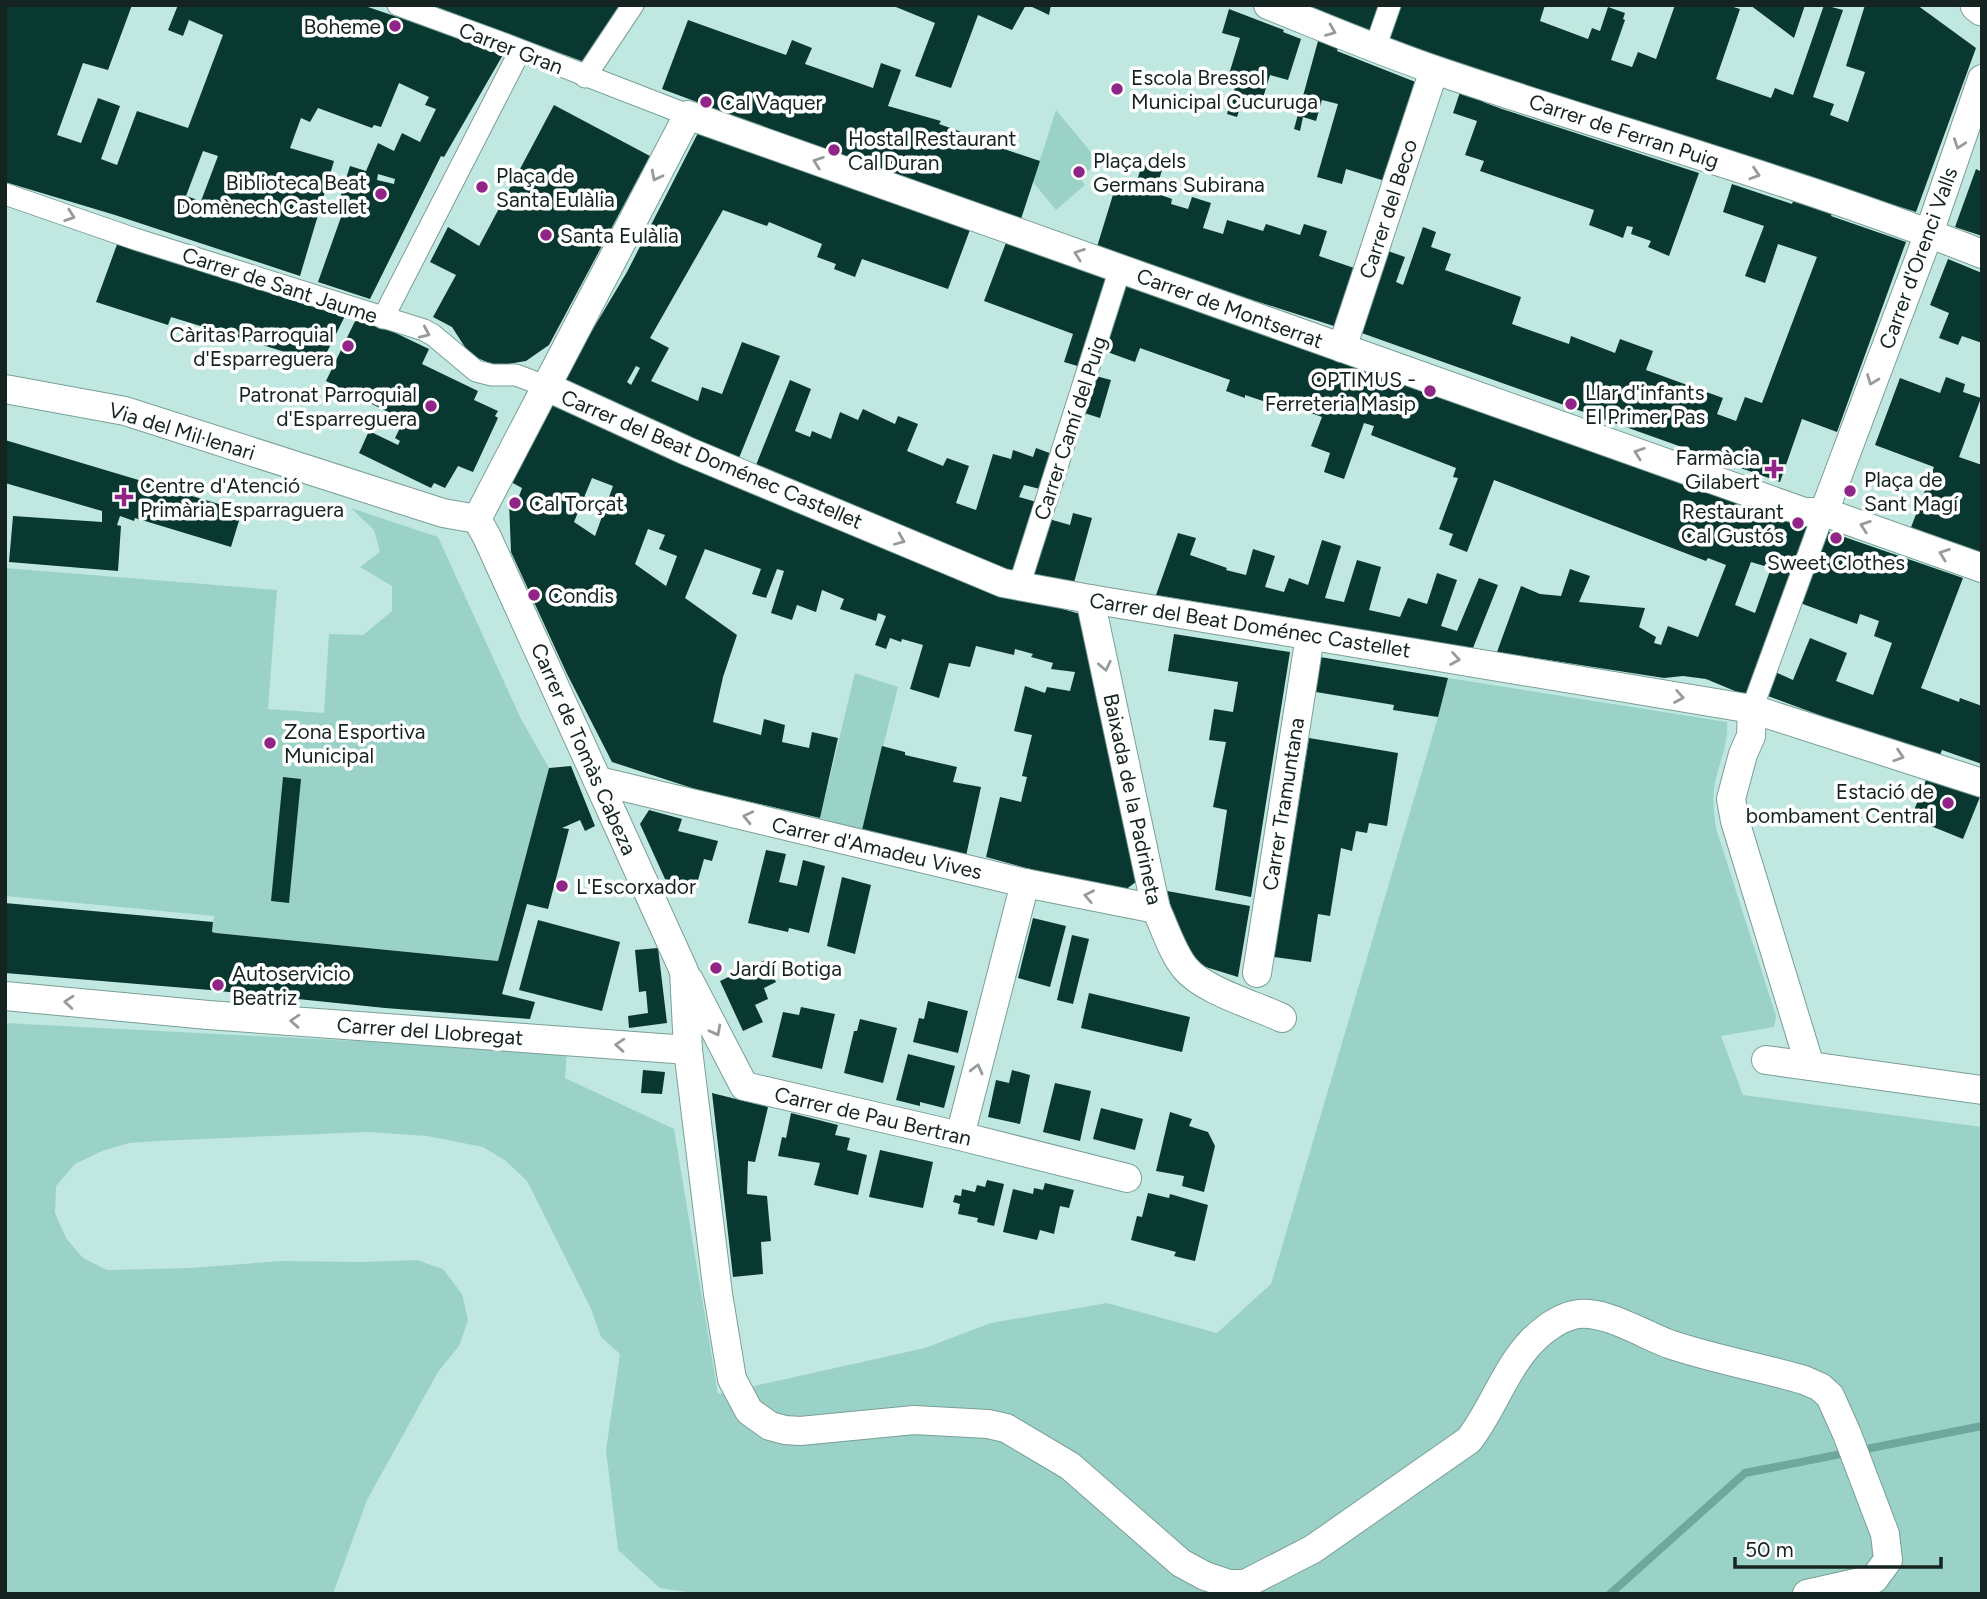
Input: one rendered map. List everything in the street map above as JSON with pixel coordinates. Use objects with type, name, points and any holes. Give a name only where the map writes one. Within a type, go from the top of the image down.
[{"type":"street","name":"Carrer Gran","points":[[398,5],[585,77]]},
{"type":"street","points":[[477,519],[688,116],[585,77],[633,5]]},
{"type":"street","name":"Carrer de Ferran Puig","points":[[1268,5],[1434,70],[1928,233],[1982,254]]},
{"type":"street","points":[[1375,48],[1390,5]]},
{"type":"street","points":[[1976,5],[1982,9]]},
{"type":"street","points":[[383,318],[520,51]]},
{"type":"street","name":"Carrer del Beco","points":[[1342,348],[1434,70]]},
{"type":"street","name":"Carrer d'Orenci Valls","points":[[1824,512],[1982,79]]},
{"type":"street","name":"Carrer de Montserrat","points":[[688,116],[1804,512],[1824,512]]},
{"type":"street","name":"Carrer de Sant Jaume","points":[[5,194],[433,335],[476,371],[492,375],[516,374],[545,386]]},
{"type":"street","name":"Carrer Camí del Puig","points":[[1019,586],[1120,269]]},
{"type":"street","name":"Carrer del Beat Doménec Castellet","points":[[545,386],[712,462],[1003,583],[1752,709],[1982,783]]},
{"type":"street","name":"Via del Mil·lenari","points":[[5,389],[125,411],[443,513],[477,519]]},
{"type":"street","points":[[1810,1066],[1735,821],[1731,799],[1743,754],[1751,736],[1752,709],[1824,512],[1982,568]]},
{"type":"street","name":"Carrer de Tomàs Cabeza","points":[[477,519],[684,971],[688,1051],[718,1294],[732,1379],[749,1411],[770,1426],[800,1431],[914,1420],[1006,1427],[1070,1466],[1181,1563],[1228,1584],[1245,1584],[1313,1549],[1469,1440],[1483,1421],[1521,1354],[1534,1339],[1554,1324],[1574,1315],[1597,1315],[1670,1344],[1769,1370],[1819,1387],[1830,1396],[1885,1534],[1888,1560],[1874,1579],[1807,1594]]},
{"type":"street","name":"Baixada de la Padrineta","points":[[1090,599],[1156,909],[1175,953],[1186,970],[1219,990],[1282,1018]]},
{"type":"street","name":"Carrer Tramuntana","points":[[1257,973],[1310,636]]},
{"type":"street","name":"Carrer d'Amadeu Vives","points":[[598,781],[1026,883],[1156,909]]},
{"type":"street","points":[[960,1136],[1026,883]]},
{"type":"street","name":"Carrer de Pau Bertran","points":[[684,971],[744,1086],[1127,1178]]},
{"type":"street","name":"Carrer del Llobregat","points":[[5,996],[208,1015],[688,1051]]},
{"type":"street","points":[[1766,1060],[1982,1090]]},
{"type":"green space","points":[[1056,110],[1099,162],[1080,178],[1085,185],[1056,210],[1033,182]]},
{"type":"green space","name":"Zona Esportiva Municipal","points":[[351,508],[438,537],[521,719],[549,768],[498,961],[216,933],[212,932],[214,916],[5,896],[5,568],[277,590],[268,709],[324,713],[329,634],[363,635],[392,611],[392,586],[360,567],[380,552],[374,530]]},
{"type":"green space","points":[[855,673],[898,687],[862,830],[820,818]]},
{"type":"green space","points":[[1448,678],[1727,722],[1725,745],[1714,789],[1716,828],[1776,1016],[1774,1027],[1721,1036],[1743,1095],[1982,1127],[1982,1594],[699,1594],[660,1588],[618,1550],[606,1450],[620,1354],[601,1337],[591,1309],[527,1181],[506,1161],[483,1147],[427,1136],[368,1132],[129,1143],[102,1151],[75,1164],[56,1186],[55,1213],[66,1238],[83,1258],[107,1270],[191,1268],[280,1261],[417,1260],[443,1269],[462,1294],[468,1320],[459,1346],[438,1372],[367,1500],[333,1594],[5,1594],[5,1023],[567,1052],[565,1078],[674,1129],[718,1394],[925,1348],[991,1323],[1107,1303],[1217,1333],[1271,1284]]},
{"type":"building","points":[[5,5],[132,5],[108,70],[83,63],[57,135],[81,143],[98,98],[120,106],[101,159],[117,165],[137,111],[188,128],[223,35],[189,20],[183,36],[168,30],[178,5],[362,5],[504,53],[444,157],[441,156],[370,299],[318,282],[346,203],[339,201],[350,166],[366,171],[378,143],[394,151],[402,133],[420,142],[436,109],[425,105],[429,97],[399,83],[381,127],[374,125],[372,128],[318,108],[310,122],[301,118],[290,148],[334,161],[300,276],[5,182]],"holes":[[[203,151],[218,156],[201,201],[186,196]],[[378,174],[395,179],[394,184],[377,180]]]},
{"type":"building","points":[[431,5],[624,5],[587,63]]},
{"type":"building","points":[[891,5],[1026,5],[1012,30],[978,15],[951,88],[915,76],[935,23]]},
{"type":"building","points":[[1028,5],[1051,5],[1049,15]]},
{"type":"building","points":[[1295,5],[1385,5],[1375,36]]},
{"type":"building","points":[[1394,5],[1545,5],[1540,21],[1588,39],[1592,28],[1600,31],[1608,7],[1625,13],[1611,60],[1632,67],[1638,52],[1656,59],[1675,5],[1727,5],[1740,9],[1716,79],[1771,98],[1775,88],[1793,95],[1824,5],[1843,10],[1813,97],[1834,104],[1830,115],[1848,122],[1865,72],[1846,66],[1865,5],[1917,5],[1976,48],[1916,212],[1383,38]]},
{"type":"building","points":[[1750,5],[1805,5],[1794,38]]},
{"type":"building","points":[[1229,9],[1301,39],[1288,80],[1270,75],[1262,101],[1244,95],[1237,117],[1227,114],[1235,87],[1226,84],[1240,38],[1222,33]]},
{"type":"building","points":[[688,20],[786,55],[792,40],[812,48],[805,64],[873,88],[881,63],[901,70],[888,106],[941,121],[939,124],[973,136],[974,133],[1009,145],[1007,150],[1040,161],[1020,222],[662,89]]},
{"type":"building","points":[[1318,41],[1418,83],[1385,181],[1346,169],[1342,184],[1317,177],[1338,104],[1322,100],[1316,121],[1303,117],[1300,131],[1294,129]]},
{"type":"building","points":[[1461,89],[1485,97],[1483,102],[1502,109],[1699,173],[1669,256],[1648,247],[1651,241],[1631,234],[1633,227],[1627,226],[1623,238],[1589,225],[1594,210],[1480,171],[1484,161],[1465,155],[1477,121],[1453,113]]},
{"type":"building","name":"Santa Eulàlia","points":[[554,105],[650,156],[549,345],[526,361],[497,366],[470,355],[452,327],[433,317],[456,275],[430,262],[448,227],[479,246]]},
{"type":"building","points":[[700,129],[971,227],[948,289],[862,259],[855,277],[834,269],[836,264],[817,257],[822,244],[769,222],[767,226],[723,210],[650,338],[669,348],[651,381],[698,401],[702,387],[722,394],[742,342],[780,356],[739,458],[634,414],[563,379],[627,272]],"holes":[[[636,366],[640,368],[631,385],[627,382]]]},
{"type":"building","points":[[1142,164],[1162,170],[1155,193],[1172,199],[1171,204],[1188,209],[1192,197],[1211,203],[1203,228],[1223,234],[1227,220],[1263,231],[1266,224],[1300,235],[1304,224],[1327,231],[1319,256],[1360,270],[1340,328],[1096,250],[1116,185],[1134,191]]},
{"type":"building","points":[[1976,169],[1982,172],[1982,236],[1955,227]]},
{"type":"building","points":[[1732,184],[1792,204],[1795,196],[1834,209],[1831,216],[1906,242],[1837,432],[1802,419],[1780,482],[1356,331],[1385,250],[1405,257],[1396,282],[1403,285],[1423,227],[1436,232],[1431,247],[1451,254],[1445,270],[1521,297],[1512,324],[1569,344],[1571,336],[1615,353],[1620,339],[1653,351],[1646,370],[1723,398],[1717,414],[1736,421],[1745,397],[1762,403],[1817,257],[1778,244],[1765,283],[1745,276],[1764,226],[1723,212]]},
{"type":"building","points":[[119,239],[348,310],[319,368],[285,352],[171,317],[168,325],[96,302]]},
{"type":"building","points":[[1007,240],[1112,279],[1081,367],[1064,362],[1073,334],[984,301]]},
{"type":"building","points":[[1948,259],[1982,273],[1982,343],[1962,336],[1958,345],[1939,338],[1949,313],[1930,305]]},
{"type":"building","points":[[1123,281],[1809,523],[1747,696],[1706,679],[1683,676],[1664,678],[1497,652],[1521,586],[1540,594],[1561,596],[1570,569],[1590,576],[1579,602],[1645,608],[1639,627],[1656,637],[1654,643],[1661,645],[1668,626],[1698,637],[1726,565],[1708,558],[1706,561],[1494,480],[1467,552],[1449,545],[1453,534],[1439,529],[1458,478],[1453,477],[1456,468],[1371,435],[1374,426],[1364,423],[1344,479],[1324,472],[1330,453],[1311,446],[1322,417],[1303,410],[1305,403],[1286,396],[1281,407],[1245,395],[1245,398],[1226,391],[1230,380],[1140,348],[1135,362],[1099,349]],"holes":[[[1751,562],[1771,568],[1755,613],[1735,605]]]},
{"type":"building","name":"Patronat Parroquial d'Esparreguera","points":[[358,315],[429,349],[422,364],[478,391],[474,400],[498,411],[495,416],[498,418],[473,472],[458,466],[445,488],[434,483],[431,488],[359,453],[369,431],[398,445],[400,441],[395,438],[404,420],[326,381]]},
{"type":"building","points":[[1092,375],[1111,380],[1100,418],[1081,412]]},
{"type":"building","points":[[1946,377],[1965,384],[1963,392],[1981,398],[1959,457],[1982,465],[1982,556],[1910,530],[1934,467],[1875,445],[1900,378],[1940,393]]},
{"type":"building","points":[[790,380],[811,389],[795,431],[810,437],[812,431],[831,439],[840,412],[858,420],[863,409],[895,424],[898,416],[918,424],[907,451],[943,466],[947,458],[969,466],[956,503],[976,510],[993,454],[1011,459],[1013,450],[1033,457],[1036,448],[1055,455],[1044,490],[1024,485],[1019,497],[1040,503],[1018,575],[756,465]]},
{"type":"building","points":[[552,399],[1012,595],[1084,615],[1103,729],[1137,881],[1120,894],[986,857],[1000,797],[1021,802],[1027,777],[1022,776],[1032,735],[1014,731],[1025,686],[1045,693],[1047,687],[1070,691],[1075,672],[1051,669],[1053,663],[1015,649],[1014,655],[976,646],[970,667],[949,663],[939,698],[910,689],[923,645],[890,638],[886,649],[875,645],[886,616],[878,613],[876,621],[840,609],[844,599],[822,590],[816,612],[797,605],[792,620],[771,613],[784,571],[777,569],[766,598],[752,594],[761,569],[705,549],[685,598],[737,635],[723,677],[713,722],[761,735],[764,719],[785,725],[782,742],[809,748],[812,732],[838,738],[820,818],[695,789],[612,762],[567,674],[511,552],[509,501],[518,499],[522,488],[511,482]],"holes":[[[592,478],[613,486],[595,536],[574,522]],[[648,529],[665,535],[659,549],[677,556],[666,586],[635,564]]]},
{"type":"building","name":"Centre d'Atenció Primària Esparraguera","points":[[5,440],[242,511],[231,547],[135,518],[134,521],[120,516],[117,525],[121,526],[118,571],[9,562],[13,516],[102,522],[102,511],[5,483]]},
{"type":"building","points":[[1073,513],[1092,518],[1073,586],[1030,577],[1049,519],[1070,525]]},
{"type":"building","points":[[1827,531],[1963,578],[1921,688],[1959,702],[1960,698],[1982,706],[1982,764],[1942,750],[1937,763],[1860,728],[1858,733],[1839,726],[1841,723],[1765,695],[1773,671],[1793,680],[1810,638],[1847,653],[1836,681],[1873,695],[1892,643],[1874,636],[1879,621],[1860,614],[1857,624],[1800,603]]},
{"type":"building","points":[[1178,533],[1196,538],[1190,555],[1246,575],[1253,549],[1275,556],[1265,587],[1284,592],[1289,578],[1308,585],[1322,540],[1341,546],[1325,598],[1344,602],[1357,560],[1381,567],[1369,610],[1400,617],[1408,598],[1427,604],[1437,573],[1457,580],[1441,626],[1457,631],[1479,578],[1498,585],[1473,648],[1453,645],[1156,595]]},
{"type":"building","points":[[1174,634],[1290,652],[1251,897],[1215,890],[1227,810],[1213,807],[1226,742],[1209,740],[1214,709],[1233,712],[1238,682],[1168,671]]},
{"type":"building","points":[[1320,657],[1448,678],[1438,717],[1393,710],[1394,705],[1316,692]]},
{"type":"building","points":[[1309,738],[1398,753],[1387,826],[1369,823],[1367,833],[1356,831],[1352,851],[1341,848],[1330,916],[1318,914],[1311,962],[1274,957]]},
{"type":"building","points":[[882,746],[905,752],[905,755],[957,767],[953,782],[981,787],[966,856],[937,851],[938,847],[862,830]]},
{"type":"building","points":[[571,766],[595,826],[585,831],[580,820],[562,828],[569,829],[548,909],[527,904],[502,994],[535,1002],[530,1019],[5,973],[5,903],[213,922],[212,932],[216,933],[498,961],[549,768]]},
{"type":"building","name":"Estació de bombament Central","points":[[1928,775],[1980,797],[1963,839],[1911,818]]},
{"type":"building","points":[[283,777],[301,779],[289,903],[271,901]]},
{"type":"building","points":[[649,810],[682,819],[678,831],[718,841],[712,861],[704,859],[696,887],[665,879],[640,824]]},
{"type":"building","points":[[766,850],[786,854],[779,882],[797,886],[803,860],[825,866],[809,933],[789,928],[788,932],[748,923]]},
{"type":"building","points":[[842,877],[871,885],[855,954],[827,946]]},
{"type":"building","points":[[1167,891],[1250,906],[1238,977],[1196,964],[1176,928]]},
{"type":"building","points":[[1033,918],[1066,926],[1050,987],[1018,978]]},
{"type":"building","points":[[538,920],[620,942],[602,1011],[519,990]]},
{"type":"building","points":[[1072,935],[1089,939],[1073,1004],[1057,1000]]},
{"type":"building","points":[[658,948],[667,1023],[629,1028],[628,1016],[648,1013],[646,991],[639,992],[635,950]]},
{"type":"building","points":[[765,960],[776,982],[764,988],[768,999],[755,1005],[763,1022],[743,1031],[720,981]]},
{"type":"building","points":[[1089,993],[1190,1017],[1182,1052],[1081,1028]]},
{"type":"building","points":[[928,1001],[968,1011],[958,1053],[913,1042],[919,1018],[924,1019]]},
{"type":"building","points":[[801,1007],[835,1014],[822,1069],[772,1057],[783,1012],[799,1015]]},
{"type":"building","points":[[860,1019],[897,1028],[883,1083],[844,1073],[854,1031],[857,1031]]},
{"type":"building","points":[[908,1054],[955,1066],[944,1108],[896,1100]]},
{"type":"building","points":[[643,1070],[665,1072],[662,1094],[641,1093]]},
{"type":"building","points":[[1012,1070],[1030,1075],[1020,1124],[988,1117],[996,1080],[1009,1083]]},
{"type":"building","points":[[1055,1083],[1091,1091],[1080,1141],[1043,1132]]},
{"type":"building","points":[[712,1093],[768,1107],[755,1162],[748,1161],[747,1194],[767,1196],[771,1241],[761,1242],[763,1274],[733,1277]]},
{"type":"building","points":[[1101,1108],[1143,1119],[1135,1150],[1093,1139]]},
{"type":"building","points":[[1170,1112],[1192,1119],[1189,1126],[1208,1132],[1215,1146],[1204,1192],[1182,1186],[1184,1176],[1156,1171]]},
{"type":"building","points":[[791,1113],[838,1125],[835,1135],[850,1138],[847,1150],[867,1155],[858,1195],[814,1185],[820,1163],[778,1156],[782,1137],[786,1138]]},
{"type":"building","points":[[880,1150],[933,1162],[923,1208],[869,1197]]},
{"type":"building","points":[[987,1180],[1004,1184],[994,1226],[977,1222],[978,1218],[958,1214],[960,1204],[953,1202],[955,1195],[961,1196],[962,1189],[975,1192],[977,1185],[985,1187]]},
{"type":"building","points":[[1045,1183],[1074,1190],[1069,1208],[1060,1206],[1054,1234],[1040,1230],[1037,1240],[1003,1232],[1013,1189],[1033,1194],[1034,1188],[1043,1190]]},
{"type":"building","points":[[1148,1193],[1169,1198],[1170,1194],[1208,1205],[1195,1261],[1174,1256],[1176,1252],[1131,1240],[1137,1216],[1142,1217]]},
{"type":"waterway","points":[[1610,1594],[1745,1473],[1982,1426]]},
{"type":"place","name":"Boheme","points":[[395,26]]},
{"type":"place","name":"Escola Bressol Municipal Cucuruga","points":[[1117,89]]},
{"type":"place","name":"Cal Vaquer","points":[[706,102]]},
{"type":"place","name":"Hostal Restaurant Cal Duran","points":[[834,150]]},
{"type":"place","name":"Plaça dels Germans Subirana","points":[[1079,172]]},
{"type":"place","name":"Plaça de Santa Eulàlia","points":[[482,187]]},
{"type":"place","name":"Biblioteca Beat Domènech Castellet","points":[[381,194]]},
{"type":"place","name":"Santa Eulàlia","points":[[546,235]]},
{"type":"place","name":"Càritas Parroquial d'Esparreguera","points":[[348,346]]},
{"type":"place","name":"OPTIMUS - Ferreteria Masip","points":[[1430,391]]},
{"type":"place","name":"Llar d'infants El Primer Pas","points":[[1571,404]]},
{"type":"place","name":"Patronat Parroquial d'Esparreguera","points":[[431,406]]},
{"type":"place","name":"Farmàcia Gilabert","points":[[1774,469]]},
{"type":"place","name":"Plaça de Sant Magí","points":[[1850,491]]},
{"type":"place","name":"Centre d'Atenció Primària Esparraguera","points":[[124,497]]},
{"type":"place","name":"Cal Torçat","points":[[515,503]]},
{"type":"place","name":"Restaurant Cal Gustós","points":[[1798,523]]},
{"type":"place","name":"Sweet Clothes","points":[[1836,538]]},
{"type":"place","name":"Condis","points":[[534,595]]},
{"type":"place","name":"Zona Esportiva Municipal","points":[[270,743]]},
{"type":"place","name":"Estació de bombament Central","points":[[1948,803]]},
{"type":"place","name":"L'Escorxador","points":[[562,886]]},
{"type":"place","name":"Jardí Botiga","points":[[716,968]]},
{"type":"place","name":"Autoservicio Beatriz","points":[[218,985]]}]
